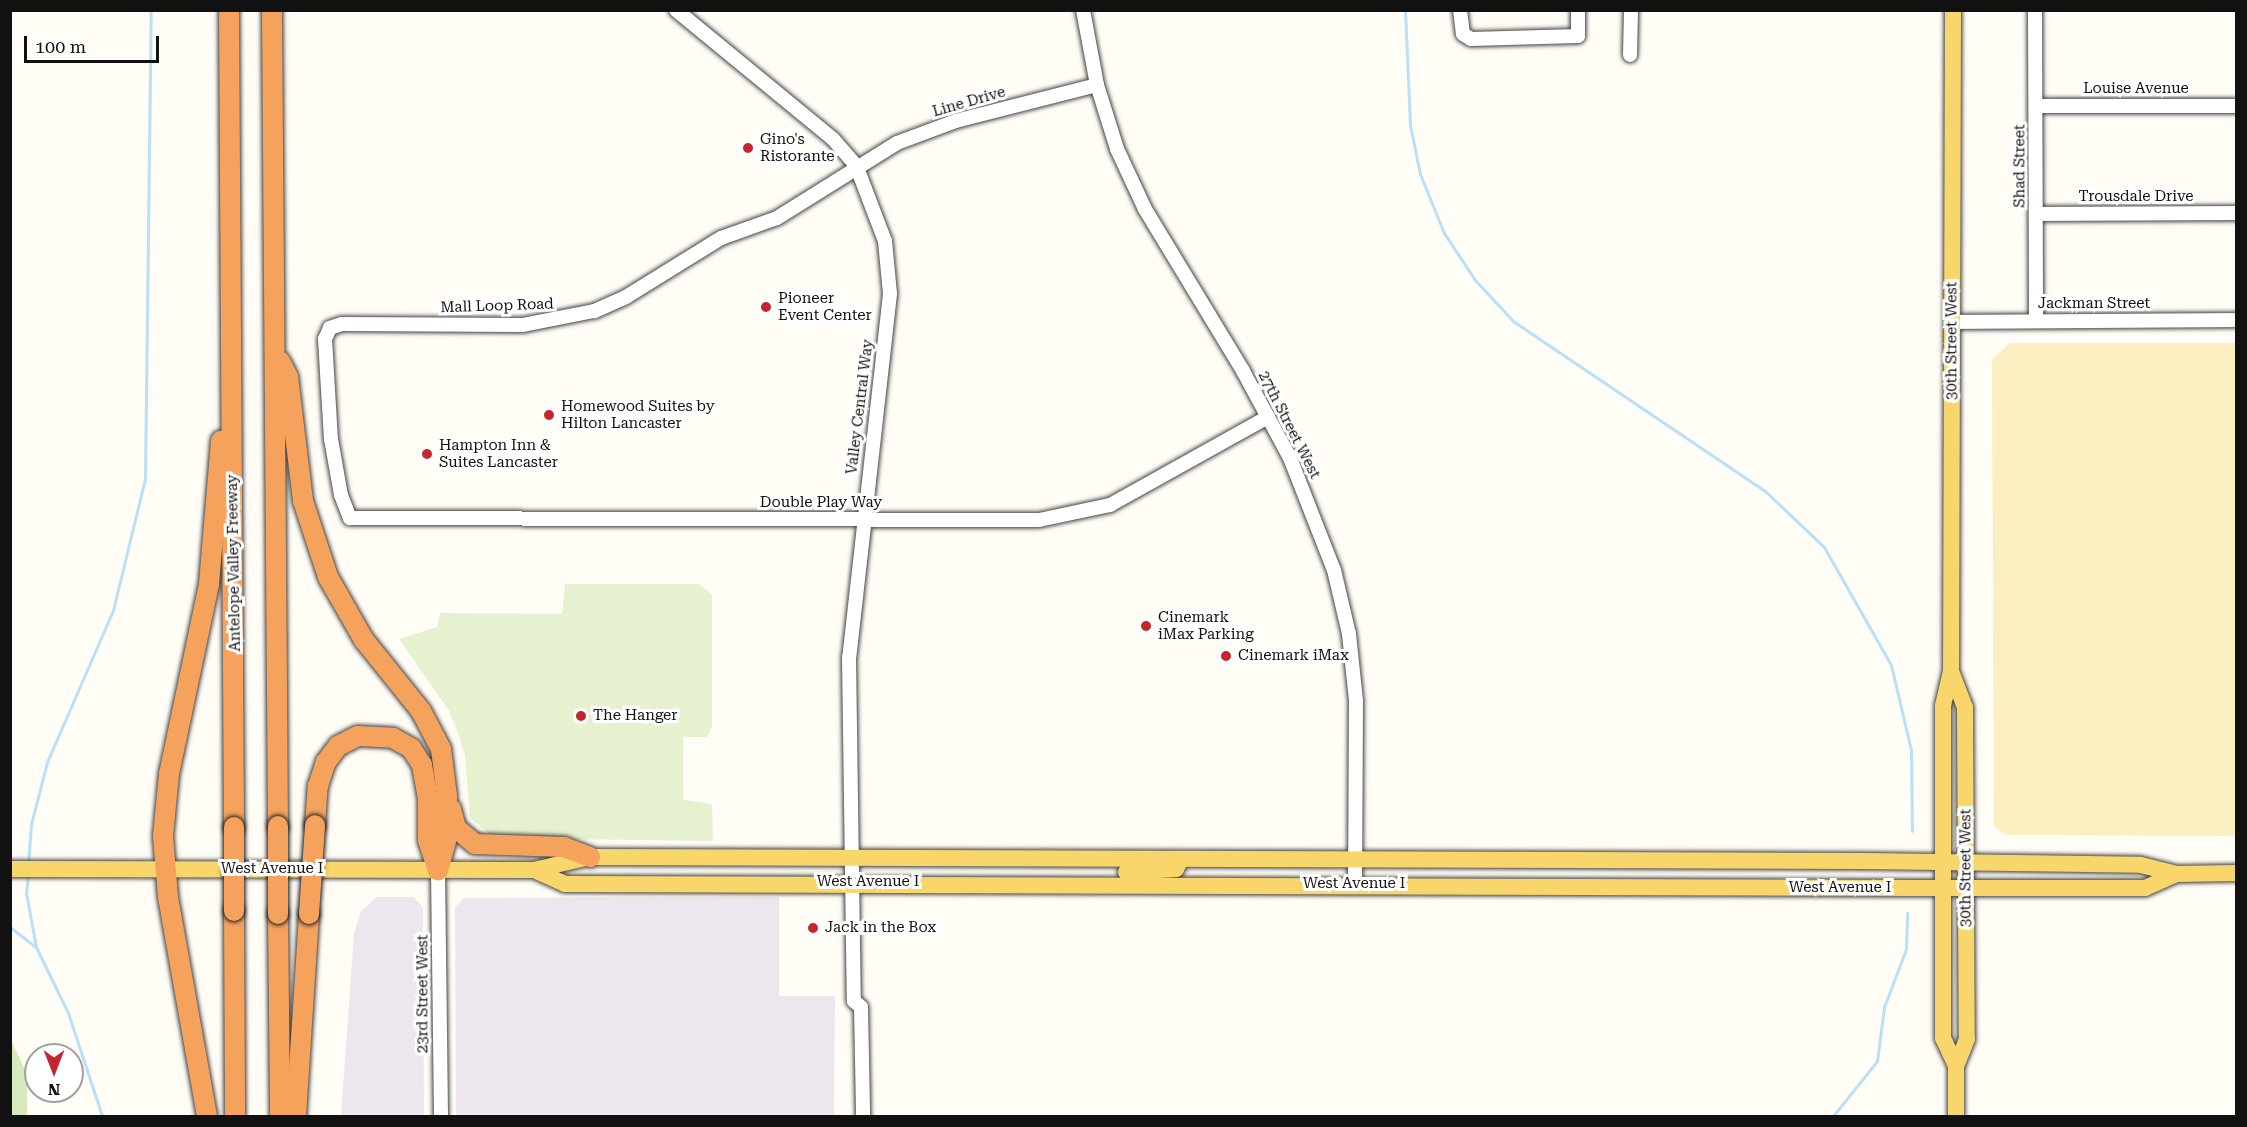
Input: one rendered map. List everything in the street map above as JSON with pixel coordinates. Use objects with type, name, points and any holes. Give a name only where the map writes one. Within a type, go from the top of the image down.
[{"type":"highway","name":"Antelope Valley Freeway","points":[[229,10],[234,1116]]},
{"type":"highway","points":[[272,10],[280,1116]]},
{"type":"highway","points":[[275,351],[288,377],[296,460],[316,546],[345,609],[364,640],[433,732],[446,771],[446,841],[438,870]]},
{"type":"highway","points":[[207,1116],[165,868],[164,802],[209,584],[223,426],[232,385]]},
{"type":"highway","points":[[296,1116],[318,786],[326,762],[338,746],[358,736],[393,738],[411,748],[422,765],[428,798],[428,840],[438,870]]},
{"type":"highway","points":[[447,796],[456,828],[475,844],[564,847],[590,857]]},
{"type":"main road","name":"30th Street West","points":[[1953,10],[1951,671],[1943,706],[1943,1038],[1956,1066]]},
{"type":"main road","name":"30th Street West","points":[[1951,671],[1965,707],[1967,1039],[1956,1066],[1956,1116]]},
{"type":"main road","name":"West Avenue I","points":[[10,869],[534,870],[590,857],[1966,863],[2141,865],[2175,874],[2236,873]]},
{"type":"main road","points":[[1098,883],[1114,874],[1176,870],[1181,859]]},
{"type":"main road","name":"West Avenue I","points":[[534,870],[565,884],[852,882],[1943,888],[2145,888],[2175,874]]},
{"type":"street","name":"Valley Central Way","points":[[676,10],[786,98],[856,165],[885,241],[890,294],[849,657],[854,1001],[861,1007],[863,1116]]},
{"type":"street","name":"27th Street West","points":[[1083,10],[1097,85],[1118,149],[1145,209],[1268,417],[1319,526],[1349,634],[1356,701],[1355,884]]},
{"type":"street","points":[[1460,10],[1463,34],[1471,39],[1578,36],[1578,10]]},
{"type":"street","points":[[1630,55],[1631,10]]},
{"type":"street","name":"Shad Street","points":[[2035,10],[2037,321]]},
{"type":"street","name":"Line Drive","points":[[856,165],[897,143],[956,121],[1097,85]]},
{"type":"street","name":"Louise Avenue","points":[[2036,106],[2236,106]]},
{"type":"street","name":"Mall Loop Road","points":[[350,518],[341,495],[331,439],[325,339],[330,328],[342,324],[523,325],[594,311],[626,297],[721,238],[777,218],[856,165]]},
{"type":"street","name":"Trousdale Drive","points":[[2036,214],[2236,213]]},
{"type":"street","name":"Jackman Street","points":[[1952,322],[2236,320]]},
{"type":"street","name":"Double Play Way","points":[[350,518],[1039,520],[1074,516],[1110,506],[1268,417]]},
{"type":"street","name":"23rd Street West","points":[[438,870],[441,1116]]},
{"type":"shaded area","points":[[377,897],[414,897],[423,908],[424,1116],[341,1116],[354,933],[361,911]]},
{"type":"shaded area","points":[[779,897],[779,996],[835,996],[834,1116],[456,1116],[455,907],[464,898]]},
{"type":"green space","name":"The Hanger","points":[[565,584],[699,584],[712,595],[712,727],[707,737],[683,737],[683,800],[712,804],[713,841],[495,838],[470,818],[465,755],[458,733],[449,711],[399,639],[437,627],[440,613],[562,614]]},
{"type":"green space","points":[[11,1040],[24,1068],[24,1103],[27,1103],[27,1116],[11,1116]]},
{"type":"sand","points":[[2010,343],[2236,343],[2236,836],[2006,835],[1994,826],[1992,360]]},
{"type":"waterway","points":[[28,865],[31,824],[47,762],[113,610],[145,479],[151,10]]},
{"type":"waterway","points":[[1405,10],[1410,125],[1420,174],[1444,233],[1475,280],[1513,321],[1764,490],[1824,547],[1891,665],[1911,750],[1912,831]]},
{"type":"waterway","points":[[28,875],[26,893],[36,947],[68,1013],[102,1116]]},
{"type":"waterway","points":[[1833,1116],[1877,1061],[1884,1007],[1906,949],[1907,913]]},
{"type":"waterway","points":[[10,927],[34,946]]},
{"type":"place","name":"Gino's Ristorante","points":[[748,148]]},
{"type":"place","name":"Pioneer Event Center","points":[[766,307]]},
{"type":"place","name":"Homewood Suites by Hilton Lancaster","points":[[549,415]]},
{"type":"place","name":"Hampton Inn & Suites Lancaster","points":[[427,454]]},
{"type":"place","name":"Cinemark iMax Parking","points":[[1146,626]]},
{"type":"place","name":"Cinemark iMax","points":[[1226,656]]},
{"type":"place","name":"The Hanger","points":[[581,716]]},
{"type":"place","name":"Jack in the Box","points":[[813,928]]}]
